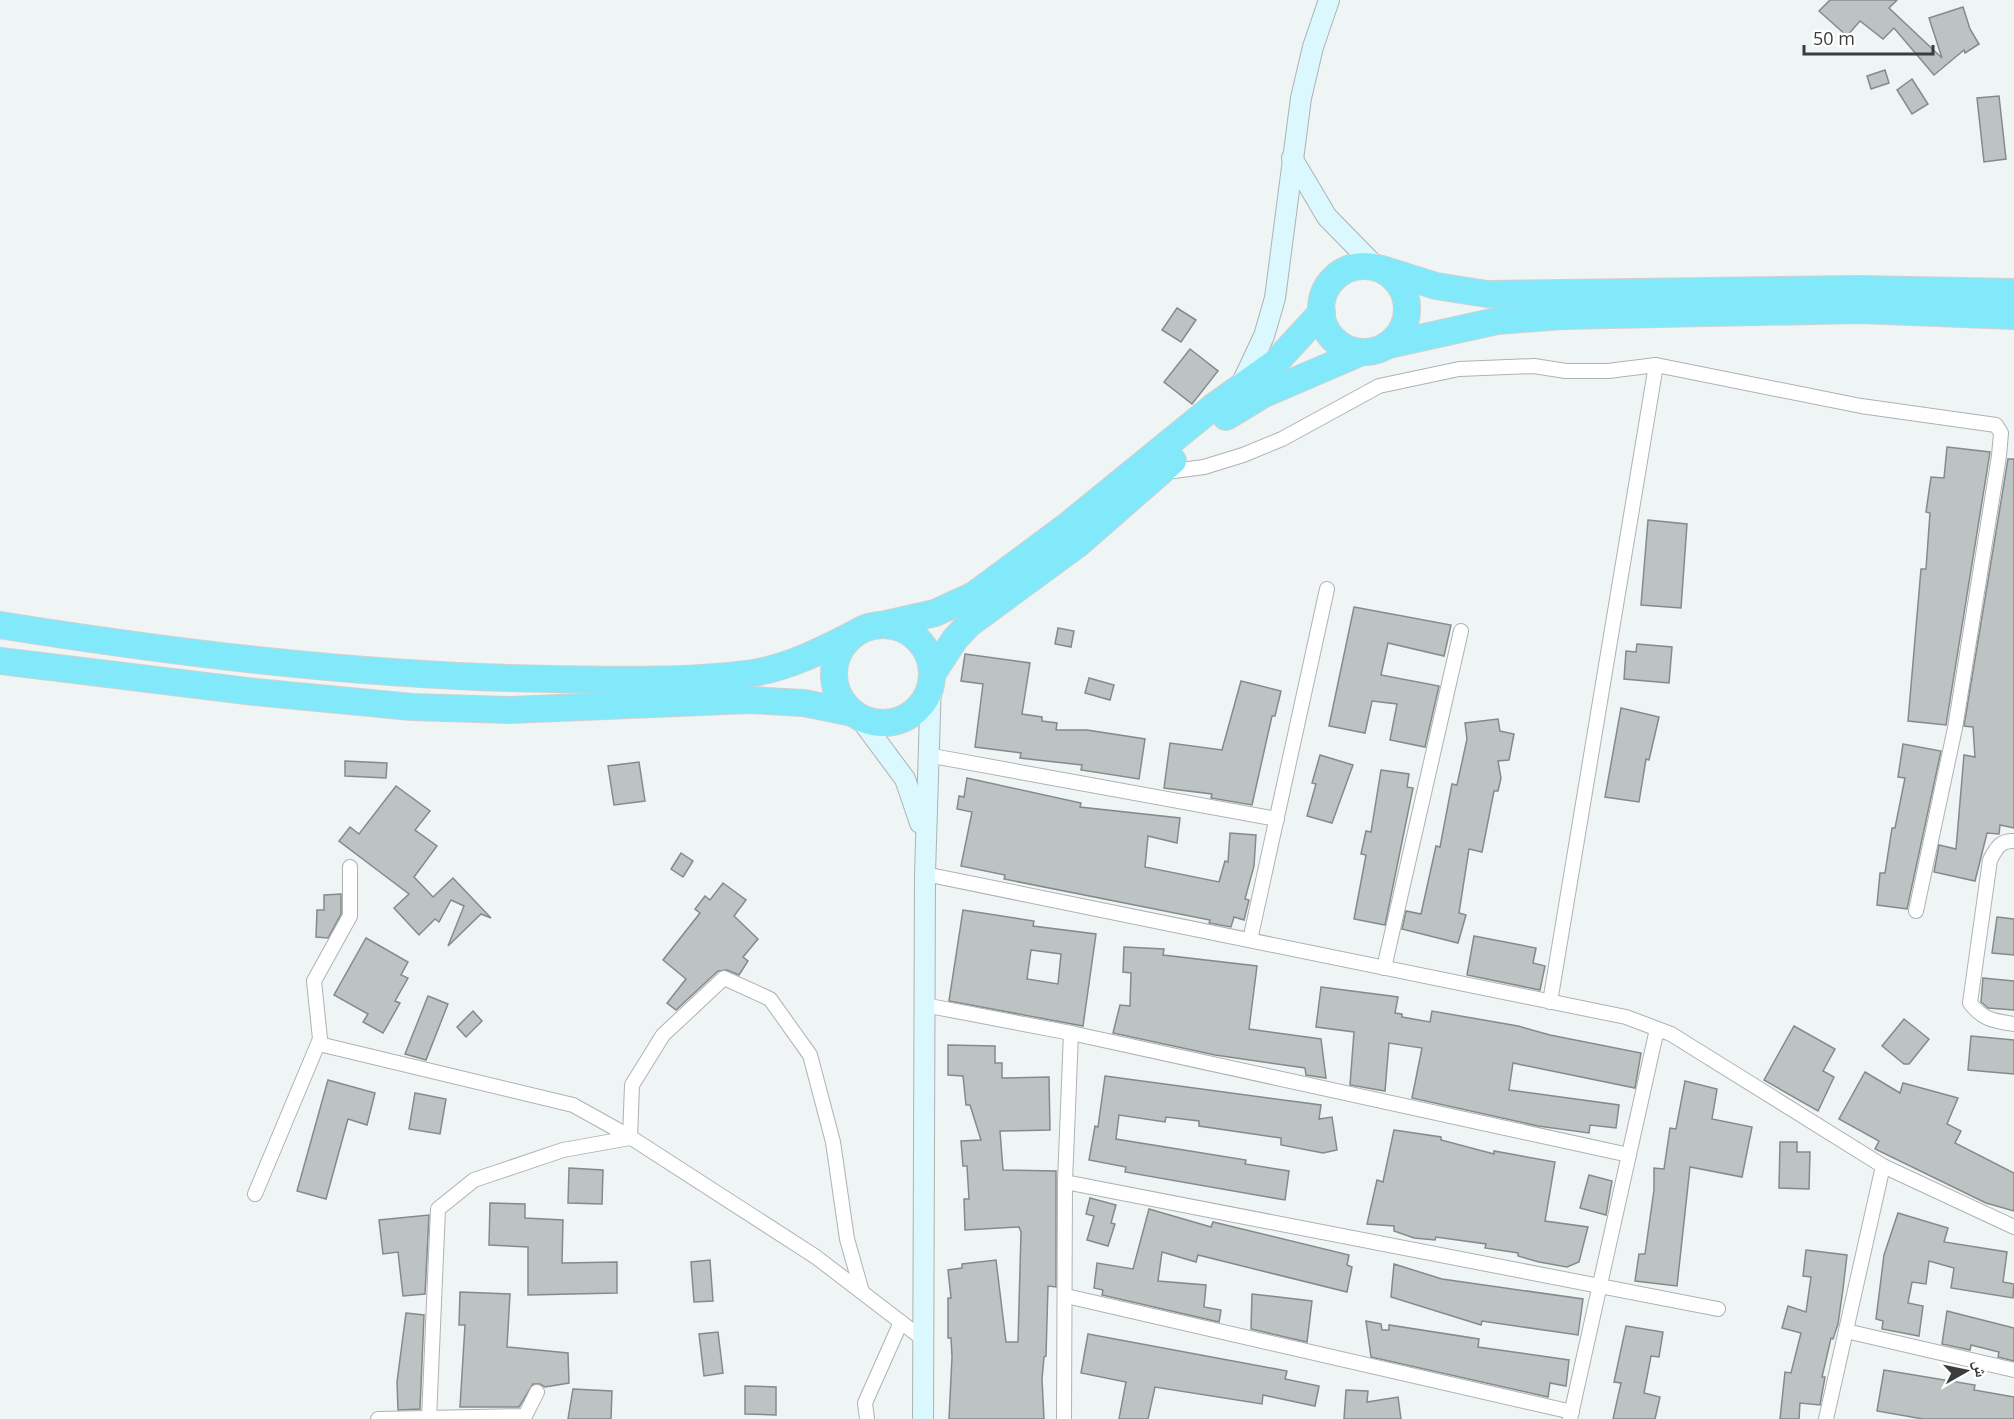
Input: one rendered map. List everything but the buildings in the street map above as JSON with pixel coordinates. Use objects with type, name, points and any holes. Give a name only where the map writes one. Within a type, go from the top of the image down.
[{"type":"highway","points":[[1362,352],[1350,349],[1335,339],[1324,324],[1322,312],[1323,298],[1337,276],[1349,269],[1362,266],[1379,268],[1436,286],[1487,294],[1781,289],[2014,292]]},
{"type":"highway","points":[[1379,268],[1397,282],[1406,299],[1404,325],[1388,345]]},
{"type":"highway","points":[[0,661],[255,692],[412,707],[510,710],[750,699],[804,703],[856,715],[874,722],[890,722],[904,718],[917,708],[926,696],[931,677],[955,639],[969,624],[1078,544],[1201,435],[1245,405],[1296,379],[1362,352],[1497,321],[1562,316],[1860,310],[2014,316]]},
{"type":"highway","points":[[0,625],[135,647],[432,676],[630,680],[753,673],[787,664],[867,627],[935,613],[974,595],[1067,526],[1213,407],[1276,362],[1322,312]]},
{"type":"highway","points":[[882,625],[907,631],[917,639],[930,661],[931,677]]},
{"type":"highway","points":[[854,634],[843,645],[836,659],[834,674],[836,688],[843,702],[856,715]]},
{"type":"street","points":[[1239,389],[1264,336],[1275,298],[1292,158],[1307,70],[1329,0]]},
{"type":"street","points":[[1292,158],[1327,217],[1379,268]]},
{"type":"street","points":[[1160,472],[1204,467],[1243,455],[1282,439],[1379,386],[1406,378],[1459,369],[1534,366],[1566,371],[1608,371],[1656,365],[1861,406],[1937,415],[2007,428],[1999,456],[1955,728],[1916,911]]},
{"type":"street","points":[[1550,1002],[1656,365]]},
{"type":"street","points":[[1251,940],[1327,589]]},
{"type":"street","points":[[1384,968],[1461,631]]},
{"type":"street","points":[[922,1419],[925,874],[931,677]]},
{"type":"street","points":[[856,715],[905,779],[917,810],[926,849]]},
{"type":"street","points":[[927,755],[1277,819]]},
{"type":"street","points":[[2014,841],[2007,841],[1999,845],[1990,860],[1970,1003],[1979,1015],[1987,1019],[2014,1024]]},
{"type":"street","points":[[255,1194],[319,1044],[314,981],[350,916],[350,867]]},
{"type":"street","points":[[925,874],[1626,1017],[1671,1034],[1883,1166],[2014,1227]]},
{"type":"street","points":[[630,1138],[632,1085],[663,1035],[724,978],[770,999],[810,1054],[833,1142],[847,1239],[862,1292]]},
{"type":"street","points":[[924,1005],[1071,1033],[1629,1155]]},
{"type":"street","points":[[1066,1296],[1571,1416],[1657,1029]]},
{"type":"street","points":[[1064,1419],[1065,1182],[1071,1033]]},
{"type":"street","points":[[319,1044],[573,1105],[630,1138],[816,1257],[923,1339]]},
{"type":"street","points":[[429,1419],[438,1209],[474,1180],[563,1150],[630,1138]]},
{"type":"street","points":[[1826,1419],[1883,1166]]},
{"type":"street","points":[[1065,1182],[1600,1288],[1718,1309]]},
{"type":"street","points":[[867,1419],[865,1403],[901,1322]]},
{"type":"street","points":[[1846,1331],[2014,1370]]},
{"type":"street","points":[[378,1419],[525,1416],[537,1392]]}]
